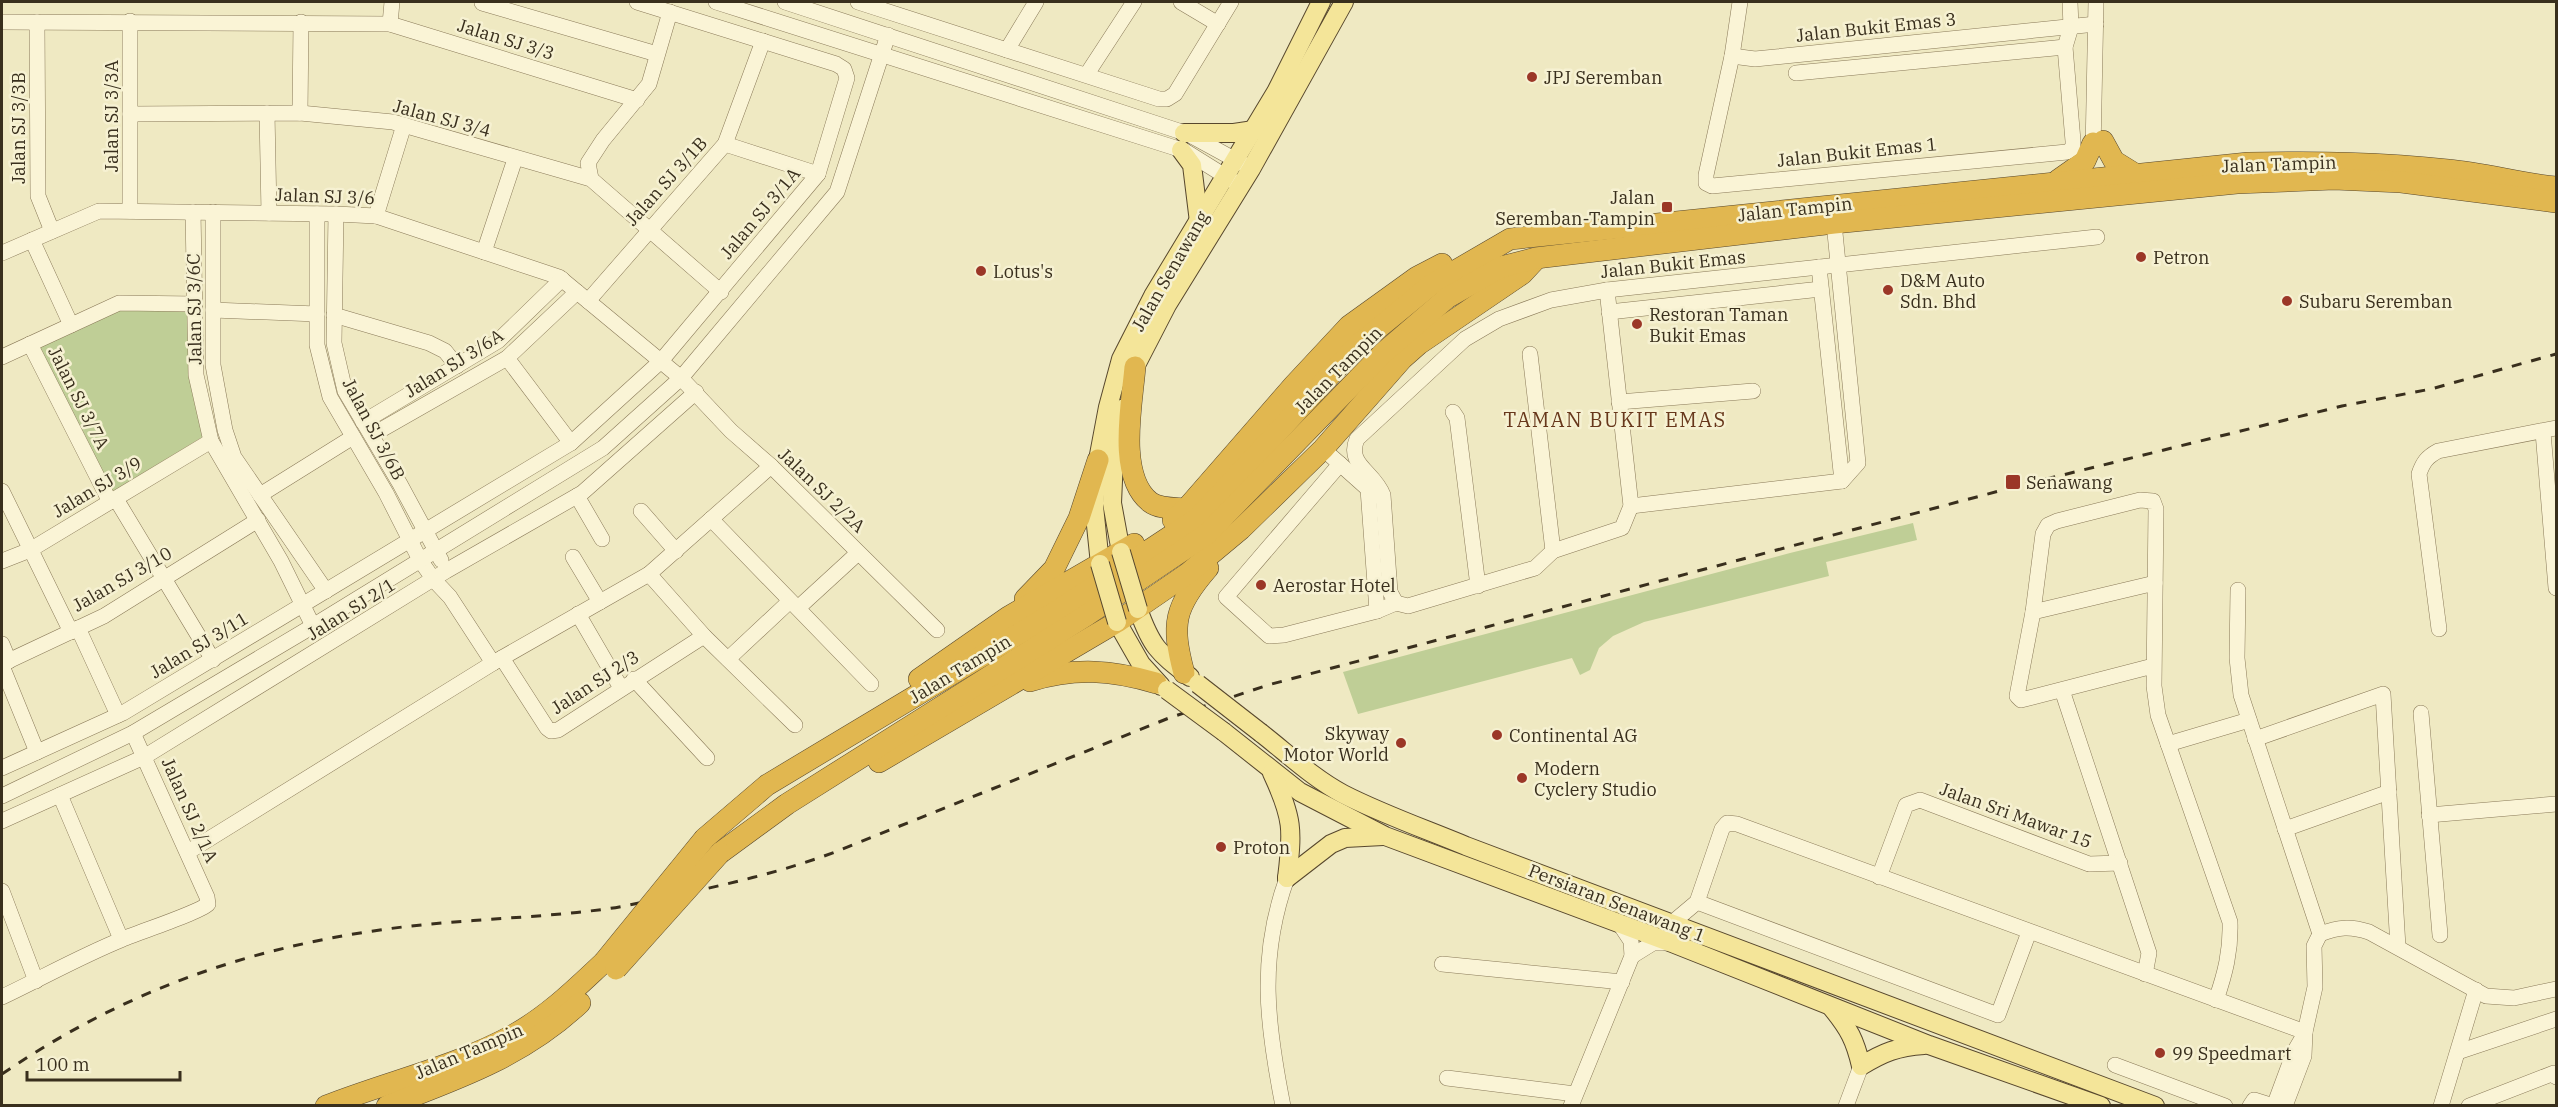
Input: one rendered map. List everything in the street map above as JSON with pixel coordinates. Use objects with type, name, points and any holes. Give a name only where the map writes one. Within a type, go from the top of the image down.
[{"type":"highway","points":[[2055,182],[2085,161],[2098,142],[2114,161],[2135,174]]},
{"type":"highway","name":"Jalan Tampin","points":[[387,1106],[520,1050],[562,1020],[719,845],[767,785],[1057,611],[1198,518],[1359,344],[1431,285],[1510,239],[2055,182],[2102,187],[2135,174],[2248,163],[2351,162],[2452,170],[2556,187]]},
{"type":"highway","name":"Jalan Tampin","points":[[719,845],[1087,615],[1207,534],[1383,353],[1447,298],[1501,267],[1536,258],[2102,187],[2334,179],[2454,187],[2556,202]]},
{"type":"highway","points":[[767,785],[1008,617],[1173,520],[1186,509],[1294,385],[1349,326],[1417,277],[1467,252],[1510,239]]},
{"type":"highway","points":[[719,845],[884,759],[1117,622],[1187,574],[1241,529],[1323,449],[1402,359],[1419,344],[1522,274],[1536,258]]},
{"type":"highway","points":[[1135,367],[1128,445],[1139,490],[1151,503],[1162,507],[1186,509]]},
{"type":"highway","points":[[1008,617],[1054,569],[1079,518],[1098,460]]},
{"type":"highway","points":[[1191,679],[1176,643],[1180,608],[1193,585],[1241,529]]},
{"type":"highway","points":[[1001,689],[1055,673],[1107,671],[1162,686]]},
{"type":"highway","name":"Jalan Tampin","points":[[326,1106],[444,1064],[514,1035],[608,967]]},
{"type":"main road","name":"Jalan Senawang","points":[[1117,622],[1100,564],[1094,506],[1098,460],[1108,407],[1121,359],[1153,296],[1199,222],[1239,173],[1254,130],[1276,92],[1321,2]]},
{"type":"main road","name":"Jalan Senawang","points":[[1138,609],[1121,552],[1112,503],[1114,458],[1135,367],[1239,173],[1344,2]]},
{"type":"main road","points":[[1199,222],[1192,165],[1182,141],[1254,130]]},
{"type":"main road","name":"Persiaran Senawang 1","points":[[1138,609],[1148,635],[1158,652],[1341,793],[1466,846],[2155,1106]]},
{"type":"main road","name":"Persiaran Senawang 1","points":[[1117,622],[1127,643],[1162,686],[1300,792],[1385,836],[1672,943],[1929,1045],[2101,1106]]},
{"type":"main road","points":[[1270,768],[1287,805],[1291,825],[1287,879]]},
{"type":"main road","points":[[1287,879],[1331,844],[1345,838],[1385,836]]},
{"type":"main road","points":[[1830,1007],[1849,1029],[1856,1042],[1861,1066],[1890,1050],[1929,1045]]},
{"type":"street","points":[[390,24],[392,2]]},
{"type":"street","points":[[638,2],[763,41]]},
{"type":"street","points":[[716,2],[882,54],[1182,141]]},
{"type":"street","points":[[785,2],[888,35],[1182,141],[1239,173]]},
{"type":"street","points":[[858,2],[1159,99],[1167,99],[1174,94],[1231,2]]},
{"type":"street","points":[[1007,50],[1035,2]]},
{"type":"street","points":[[1087,74],[1134,2]]},
{"type":"street","points":[[1181,2],[1218,24]]},
{"type":"street","name":"Jalan Bukit Emas 1","points":[[1740,2],[1732,56],[1706,175],[1706,183],[1712,186],[2067,152],[2073,148],[2065,46],[2071,27],[2070,2]]},
{"type":"street","points":[[2096,2],[2095,109],[2102,187]]},
{"type":"street","points":[[482,3],[657,54]]},
{"type":"street","points":[[591,179],[588,163],[603,140],[650,84],[670,12]]},
{"type":"street","name":"Jalan SJ 3/3A","points":[[130,21],[130,211]]},
{"type":"street","name":"Jalan SJ 3/3","points":[[2,22],[390,24],[637,100]]},
{"type":"street","name":"Jalan SJ 3/3B","points":[[37,22],[38,196],[52,231]]},
{"type":"street","points":[[300,113],[301,22]]},
{"type":"street","name":"Jalan Bukit Emas 3","points":[[1732,56],[1755,59],[2096,24]]},
{"type":"street","points":[[2,796],[133,733],[313,626],[603,448],[681,378],[837,192],[888,35]]},
{"type":"street","name":"Jalan SJ 3/1A","points":[[571,443],[661,361],[818,174],[847,78],[844,69],[836,64],[763,41]]},
{"type":"street","name":"Jalan SJ 3/1B","points":[[583,296],[650,228],[725,144],[763,41]]},
{"type":"street","points":[[1796,74],[2065,46]]},
{"type":"street","points":[[267,113],[268,213]]},
{"type":"street","name":"Jalan SJ 3/4","points":[[130,114],[300,113],[393,122],[515,159],[591,179],[721,292]]},
{"type":"street","points":[[376,216],[405,125]]},
{"type":"street","points":[[725,144],[818,174]]},
{"type":"street","points":[[484,252],[515,159]]},
{"type":"street","name":"Jalan SJ 3/6","points":[[2,253],[99,211],[376,216],[562,279],[681,378]]},
{"type":"street","points":[[193,212],[196,375],[211,441],[258,520],[313,626]]},
{"type":"street","name":"Jalan SJ 3/6C","points":[[213,212],[213,365],[225,430],[234,457],[326,591]]},
{"type":"street","name":"Jalan SJ 3/6B","points":[[317,214],[317,345],[330,397],[386,493],[420,560],[440,576]]},
{"type":"street","points":[[336,214],[334,343],[345,391],[426,530],[436,551],[440,576],[450,597],[497,660]]},
{"type":"street","points":[[1631,506],[1842,481],[1858,463],[1834,222]]},
{"type":"street","name":"Jalan Bukit Emas","points":[[1396,603],[1390,592],[1383,495],[1379,485],[1354,457],[1353,448],[1357,439],[1465,339],[1499,319],[1540,304],[1607,290],[2097,237]]},
{"type":"street","points":[[32,240],[71,325]]},
{"type":"street","points":[[1819,267],[1842,481]]},
{"type":"street","points":[[363,422],[498,341],[562,279]]},
{"type":"street","points":[[1610,312],[1821,289]]},
{"type":"street","points":[[1340,464],[1226,597],[1269,636],[1284,635],[1377,611],[1396,603],[1408,606],[1478,586],[1535,568],[1553,551],[1622,528],[1631,506],[1607,290]]},
{"type":"street","name":"Jalan SJ 3/6A","points":[[372,435],[507,358],[583,296]]},
{"type":"street","points":[[2,357],[119,303],[195,304]]},
{"type":"street","points":[[213,310],[317,314]]},
{"type":"street","points":[[334,315],[429,344],[445,351],[457,366]]},
{"type":"street","name":"Jalan SJ 3/7A","points":[[30,344],[113,500],[164,578],[213,660]]},
{"type":"street","points":[[1530,354],[1553,551]]},
{"type":"street","points":[[507,358],[571,443]]},
{"type":"street","name":"Jalan SJ 2/2A","points":[[681,378],[730,431],[771,466],[936,630]]},
{"type":"street","points":[[1619,402],[1753,391]]},
{"type":"street","name":"Jalan SJ 2/1","points":[[2,821],[144,757],[440,576],[577,496],[696,392]]},
{"type":"street","points":[[1453,412],[1457,418],[1478,586]]},
{"type":"street","points":[[2439,629],[2419,474],[2428,456],[2438,451],[2550,430],[2556,588]]},
{"type":"street","points":[[260,495],[353,437]]},
{"type":"street","name":"Jalan SJ 3/9","points":[[2,561],[30,550],[211,441]]},
{"type":"street","name":"Jalan SJ 3/11","points":[[2,768],[118,715],[571,443]]},
{"type":"street","points":[[1323,449],[1368,489],[1377,611]]},
{"type":"street","points":[[188,852],[497,660],[649,574],[771,466]]},
{"type":"street","points":[[2,491],[30,550],[118,715]]},
{"type":"street","points":[[577,496],[602,539]]},
{"type":"street","points":[[2153,666],[2021,700],[2017,696],[2043,534],[2048,525],[2140,501],[2153,501],[2156,509],[2153,666],[2158,715],[2230,922],[2231,943],[2227,967],[2216,1000]]},
{"type":"street","points":[[641,511],[676,551]]},
{"type":"street","points":[[711,519],[871,684]]},
{"type":"street","name":"Jalan SJ 3/10","points":[[4,663],[104,616],[258,520]]},
{"type":"street","points":[[728,659],[858,553]]},
{"type":"street","points":[[573,557],[600,602]]},
{"type":"street","points":[[649,574],[704,636],[795,725]]},
{"type":"street","points":[[2032,612],[2155,583]]},
{"type":"street","points":[[2238,590],[2237,658],[2241,695],[2320,934]]},
{"type":"street","points":[[578,614],[621,688]]},
{"type":"street","name":"Jalan SJ 2/3","points":[[497,660],[551,731],[558,730],[704,636]]},
{"type":"street","points":[[2,644],[4,663],[37,752]]},
{"type":"street","points":[[634,679],[707,758]]},
{"type":"street","points":[[2062,690],[2149,953],[2145,974]]},
{"type":"street","points":[[2255,739],[2383,694],[2398,947]]},
{"type":"street","points":[[2421,713],[2440,935]]},
{"type":"street","points":[[2168,744],[2249,720]]},
{"type":"street","name":"Jalan SJ 2/1A","points":[[121,939],[203,908],[208,903],[188,852],[133,733]]},
{"type":"street","points":[[2285,829],[2389,792]]},
{"type":"street","points":[[2,998],[121,939],[60,795]]},
{"type":"street","name":"Jalan Sri Mawar 15","points":[[1879,877],[1906,805],[1920,800],[2089,864],[2120,863]]},
{"type":"street","points":[[2429,815],[2556,804]]},
{"type":"street","points":[[1672,923],[1697,902],[1722,829],[1727,824],[1737,824],[2305,1032]]},
{"type":"street","points":[[1282,1106],[1267,1004],[1268,961],[1279,901],[1287,879]]},
{"type":"street","points":[[2,891],[36,981]]},
{"type":"street","points":[[1697,902],[1998,1015],[2029,932]]},
{"type":"street","points":[[1447,1078],[1573,1100],[1632,956],[1631,941],[1619,923]]},
{"type":"street","points":[[2285,1106],[2304,1056],[2305,1032],[2315,987],[2314,946],[2320,934],[2339,927],[2352,927],[2369,932],[2486,996],[2514,998],[2556,989]]},
{"type":"street","points":[[1632,956],[1653,944],[1672,943]]},
{"type":"street","points":[[1442,964],[1622,982]]},
{"type":"street","points":[[2476,990],[2442,1104],[2467,1106],[2556,1074]]},
{"type":"street","points":[[2458,1052],[2556,1019]]},
{"type":"street","points":[[2250,1106],[2254,1100],[2273,1106],[2294,1052],[2305,1032]]},
{"type":"street","points":[[2115,1065],[2225,1106]]},
{"type":"street","points":[[1846,1106],[1861,1066]]},
{"type":"green space","points":[[191,308],[204,436],[112,492],[38,347],[120,309]]},
{"type":"green space","points":[[1913,523],[1917,540],[1826,562],[1829,576],[1644,622],[1613,636],[1599,648],[1590,670],[1580,675],[1572,658],[1358,714],[1343,672],[1790,553]]},
{"type":"railway","points":[[2,1074],[46,1046],[136,999],[230,963],[278,950],[380,930],[606,909],[755,877],[835,852],[1169,718],[1268,685],[2018,486],[2342,406],[2431,389],[2556,354]]},
{"type":"place","name":"JPJ Seremban","points":[[1532,77]]},
{"type":"place","name":"Jalan Seremban-Tampin","points":[[1667,207]]},
{"type":"place","name":"Petron","points":[[2141,257]]},
{"type":"place","name":"Lotus's","points":[[981,271]]},
{"type":"place","name":"D&M Auto Sdn. Bhd","points":[[1888,290]]},
{"type":"place","name":"Subaru Seremban","points":[[2287,301]]},
{"type":"place","name":"Restoran Taman Bukit Emas","points":[[1637,324]]},
{"type":"place","name":"Senawang","points":[[2013,482]]},
{"type":"place","name":"Aerostar Hotel","points":[[1261,585]]},
{"type":"place","name":"Continental AG","points":[[1497,735]]},
{"type":"place","name":"Skyway Motor World","points":[[1401,743]]},
{"type":"place","name":"Modern Cyclery Studio","points":[[1522,778]]},
{"type":"place","name":"Proton","points":[[1221,847]]},
{"type":"place","name":"99 Speedmart","points":[[2160,1053]]},
{"type":"district","name":"TAMAN BUKIT EMAS","points":[[1615,419]]}]
